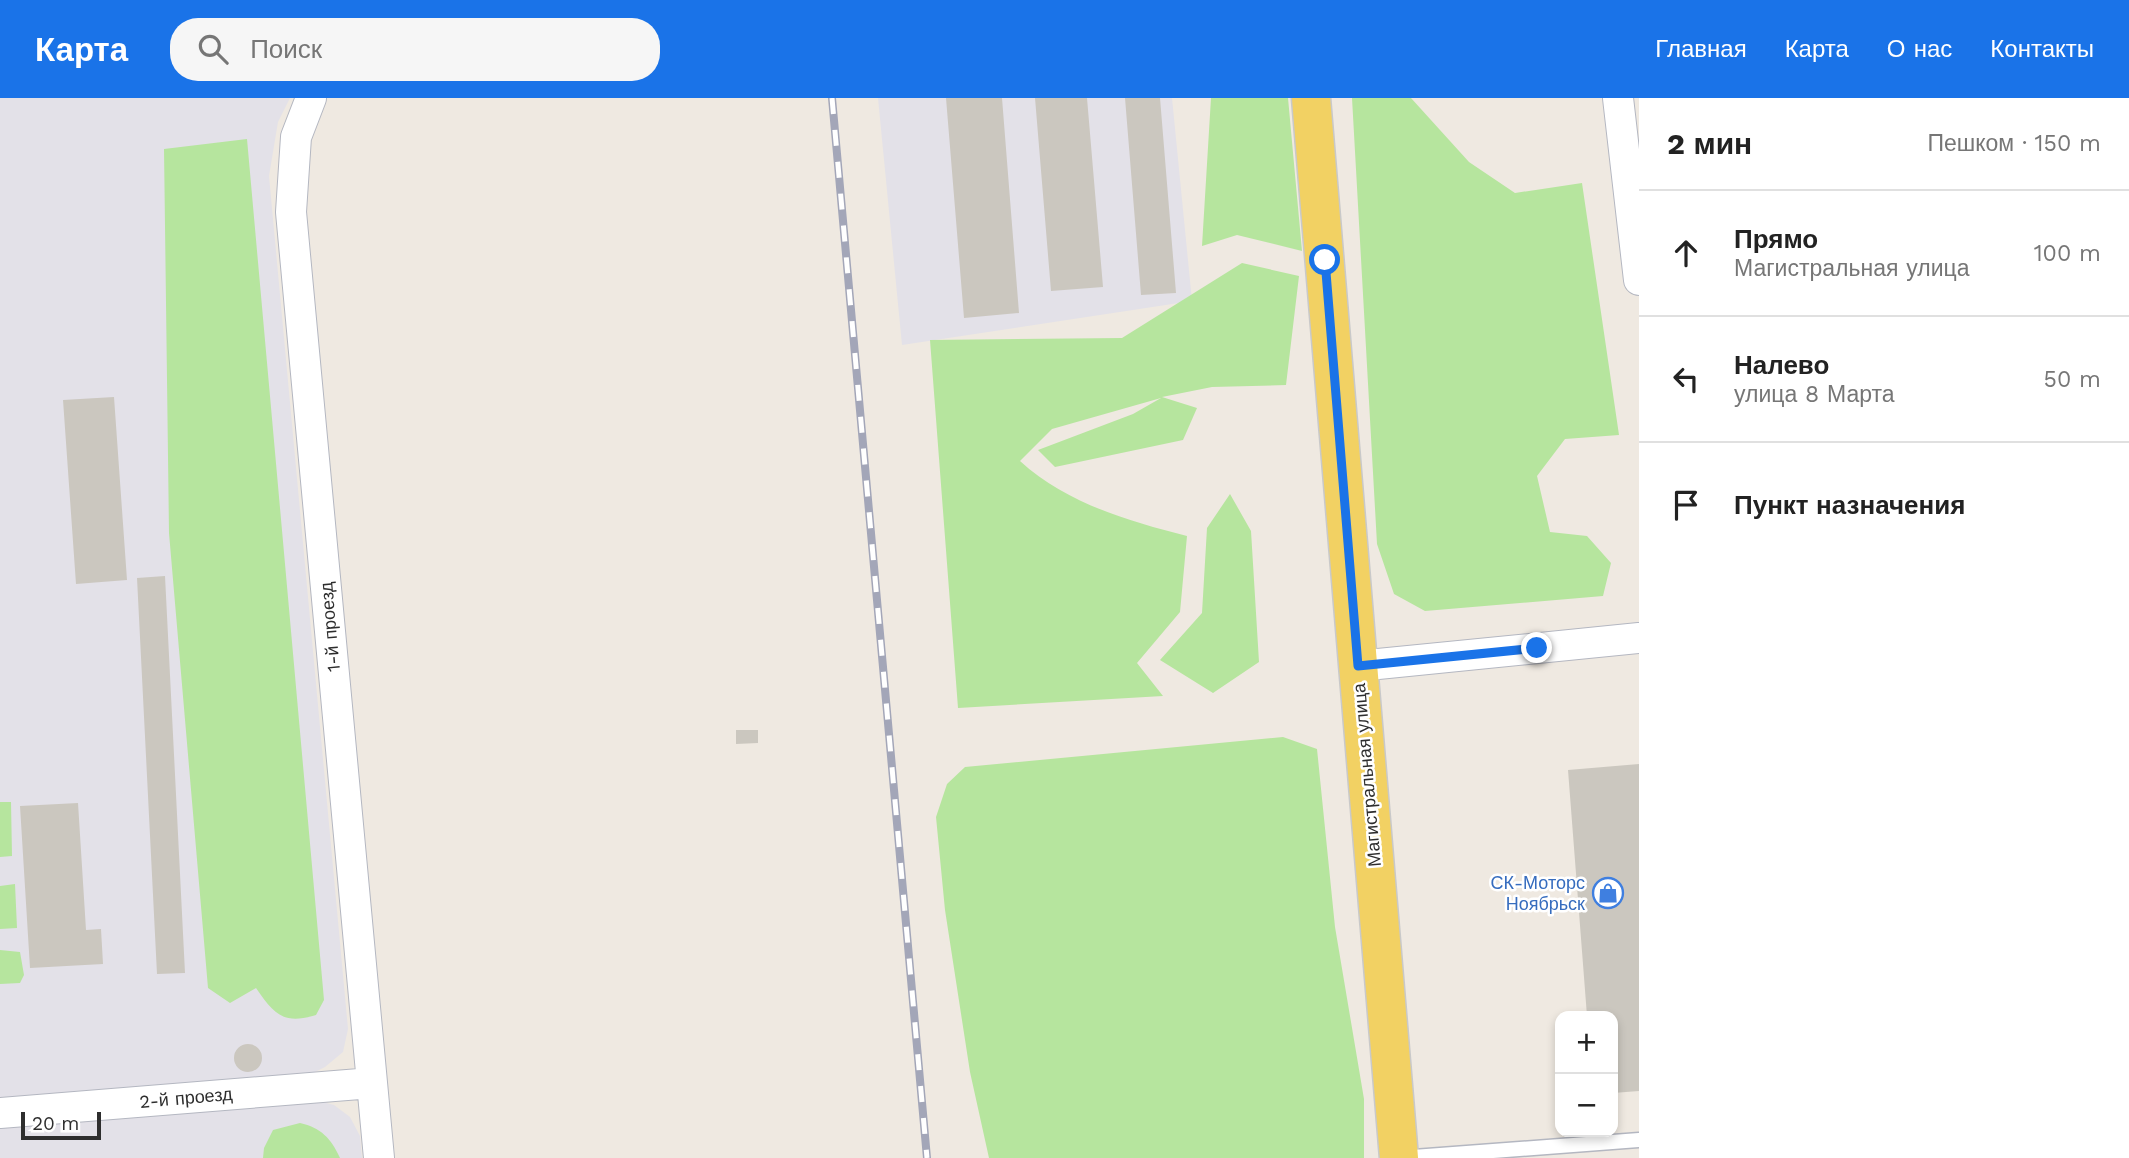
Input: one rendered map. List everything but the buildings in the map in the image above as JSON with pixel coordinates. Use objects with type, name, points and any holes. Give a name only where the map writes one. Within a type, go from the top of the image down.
[{"type":"main road","name":"Магистральная улица","points":[[1311,98],[1399,1158]]},
{"type":"street","name":"1-й проезд","points":[[311,98],[296,137],[291,212],[379,1158]]},
{"type":"street","points":[[1618,98],[1639,280]]},
{"type":"street","points":[[1358,666],[1639,638]]},
{"type":"street","name":"2-й проезд","points":[[0,1113],[372,1083]]},
{"type":"lane","points":[[1399,1158],[1639,1140]]},
{"type":"shaded area","points":[[0,98],[290,98],[278,122],[269,176],[348,1029],[343,1052],[325,1067],[311,1074],[0,1101]]},
{"type":"shaded area","points":[[878,98],[1172,98],[1192,301],[902,345]]},
{"type":"shaded area","points":[[315,1100],[334,1105],[350,1117],[360,1136],[362,1158],[0,1158],[0,1124]]},
{"type":"green space","points":[[1211,98],[1288,98],[1302,251],[1237,235],[1202,246]]},
{"type":"green space","points":[[1352,98],[1411,98],[1469,162],[1515,193],[1582,183],[1619,435],[1565,439],[1537,476],[1550,532],[1587,536],[1611,563],[1603,596],[1425,611],[1394,594],[1377,544]]},
{"type":"green space","points":[[247,139],[324,1000],[316,1015],[295,1019],[274,1011],[256,988],[230,1003],[208,988],[169,533],[164,149]]},
{"type":"green space","points":[[1242,263],[1299,276],[1286,385],[1212,387],[1162,397],[1197,408],[1183,440],[1055,467],[1038,450],[1133,414],[1161,398],[1052,429],[1020,461],[1057,488],[1099,509],[1187,536],[1180,612],[1137,663],[1163,696],[958,708],[930,340],[1122,338]]},
{"type":"green space","points":[[1230,494],[1251,531],[1259,662],[1213,693],[1160,660],[1202,613],[1207,528]]},
{"type":"green space","points":[[1283,737],[1317,749],[1335,927],[1364,1099],[1364,1158],[989,1158],[970,1072],[945,910],[936,817],[947,784],[965,767]]},
{"type":"green space","points":[[0,802],[11,802],[12,856],[0,857]]},
{"type":"green space","points":[[15,884],[17,928],[0,929],[0,886]]},
{"type":"green space","points":[[0,950],[20,952],[24,975],[20,983],[0,984]]},
{"type":"green space","points":[[300,1123],[324,1135],[340,1158],[263,1158],[264,1148],[273,1130]]},
{"type":"railway","points":[[832,98],[927,1158]]},
{"type":"place","name":"СК-Моторс Ноябрьск","points":[[1608,893]]},
{"type":"route","points":[[1325,260],[1358,666],[1537,648]]}]
